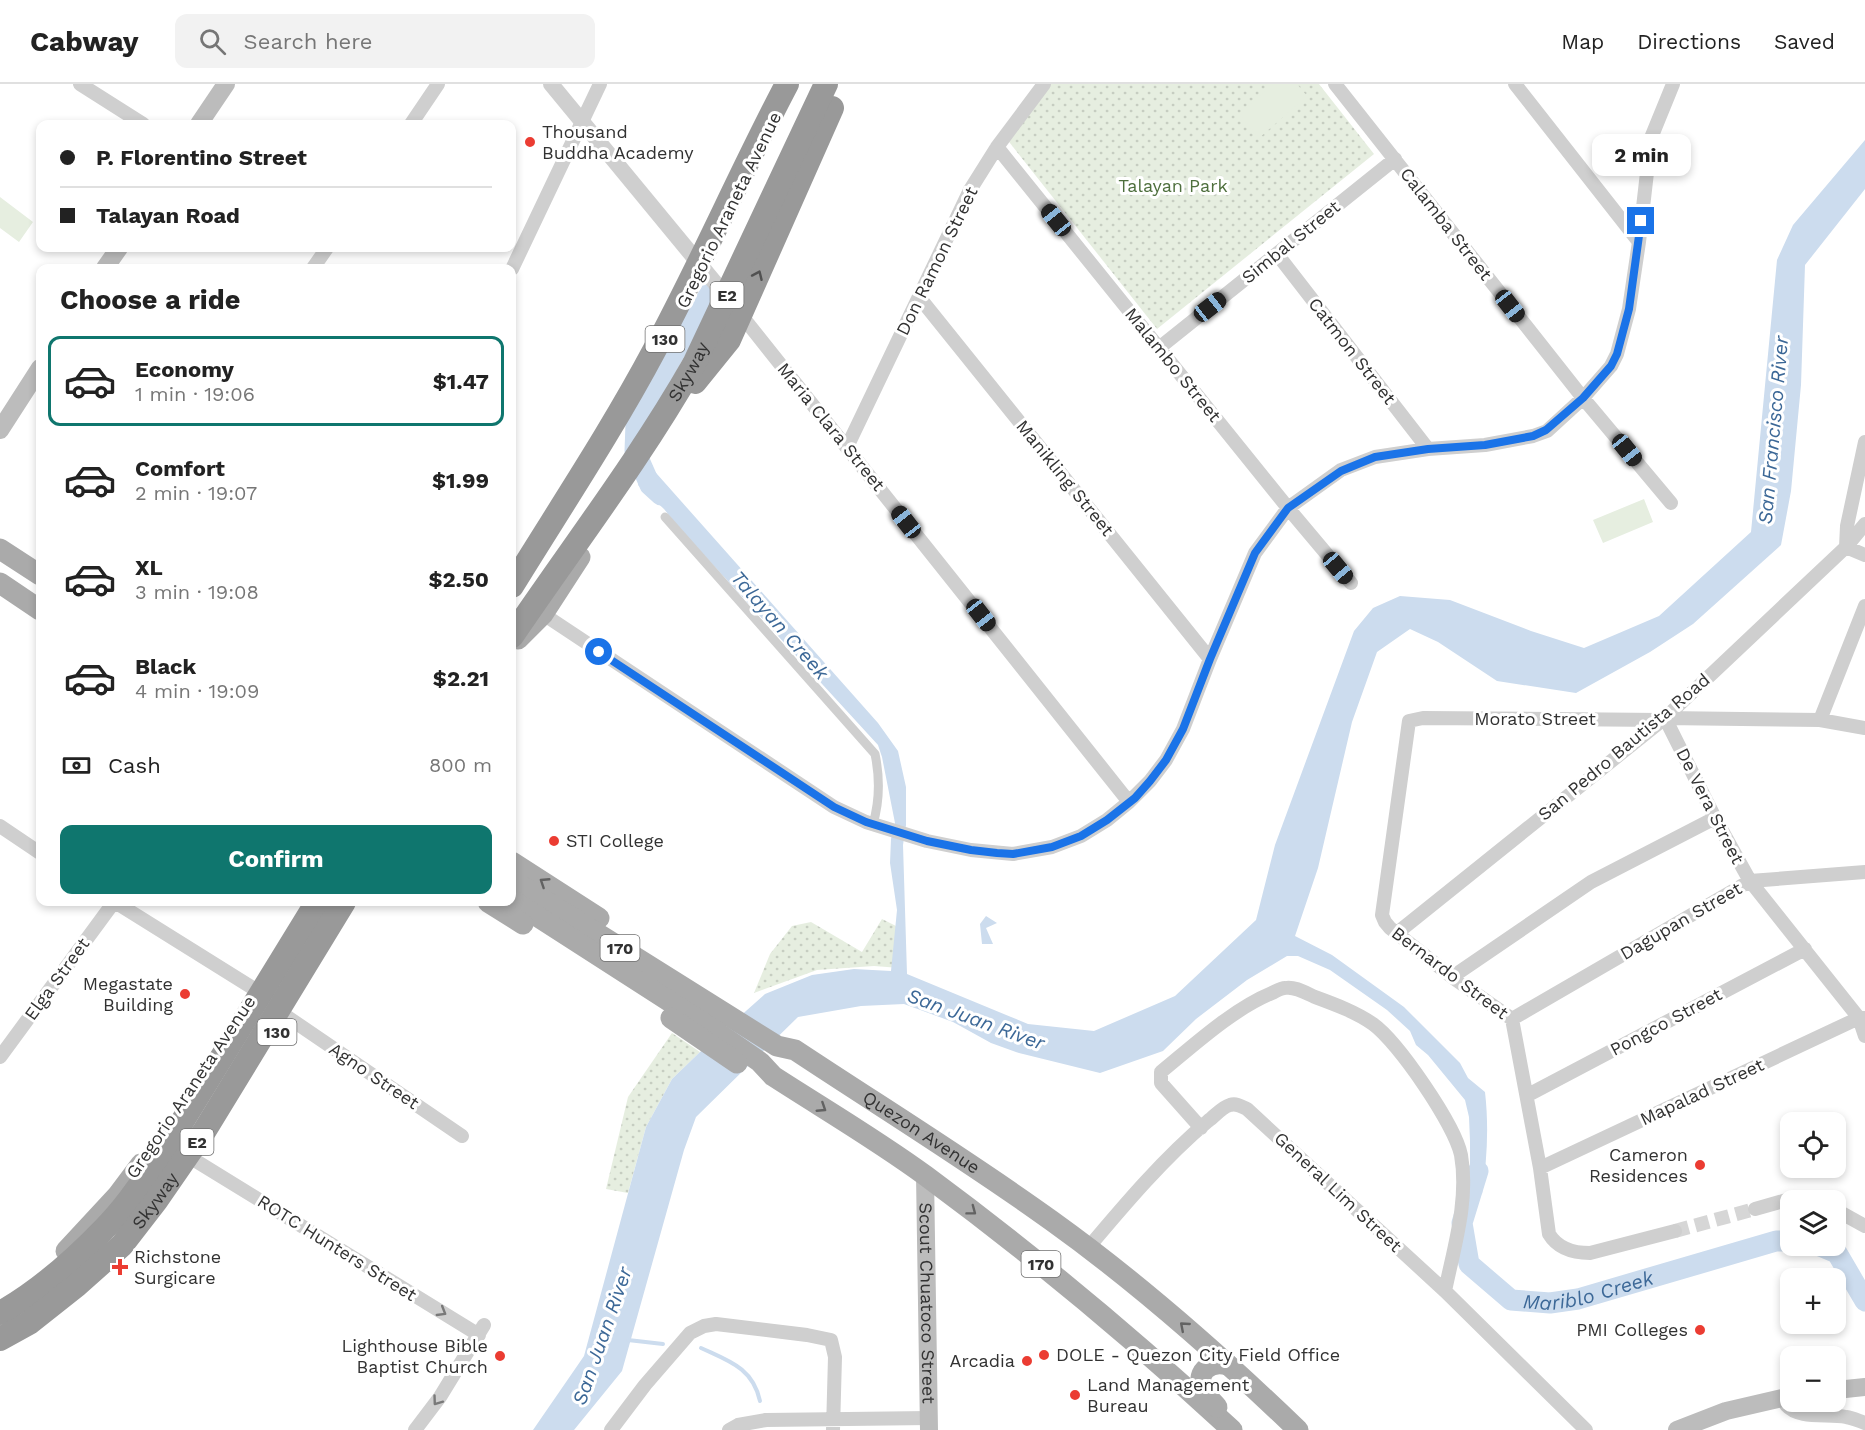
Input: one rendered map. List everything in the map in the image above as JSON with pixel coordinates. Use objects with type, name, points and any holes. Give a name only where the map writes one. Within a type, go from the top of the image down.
[{"type":"highway","name":"E2","points":[[516,580],[615,420],[655,349],[698,266],[756,143],[789,84]]},
{"type":"highway","points":[[516,611],[635,447],[664,385],[716,287],[812,84]]},
{"type":"highway","name":"Skyway","points":[[516,631],[668,409],[694,364],[826,84]]},
{"type":"highway","points":[[668,409],[699,378],[729,340],[843,84]]},
{"type":"highway","name":"Skyway","points":[[0,1313],[17,1304],[64,1267],[105,1228],[138,1187],[166,1148],[315,906]]},
{"type":"highway","name":"Skyway","points":[[0,1339],[29,1323],[122,1245],[156,1201],[205,1130],[343,906]]},
{"type":"highway","points":[[0,1319],[19,1308],[67,1271],[109,1232],[196,1121],[292,982],[315,966]]},
{"type":"highway","points":[[0,1334],[26,1319],[75,1281],[118,1242],[152,1198],[234,1050],[253,995]]},
{"type":"main road","points":[[202,120],[226,84]]},
{"type":"main road","name":"Gregorio Araneta Avenue","points":[[516,573],[645,375],[704,269],[789,84]]},
{"type":"main road","name":"Gregorio Araneta Avenue","points":[[516,642],[543,614],[595,534],[635,447],[683,378],[725,295],[821,84]]},
{"type":"main road","points":[[0,430],[36,374]]},
{"type":"main road","name":"Gregorio Araneta Avenue","points":[[516,629],[530,603],[620,476]]},
{"type":"main road","points":[[0,534],[36,557]]},
{"type":"main road","points":[[0,549],[36,572]]},
{"type":"main road","points":[[0,568],[36,591]]},
{"type":"main road","points":[[0,583],[36,607]]},
{"type":"main road","points":[[516,865],[720,1023]]},
{"type":"main road","name":"170","points":[[516,883],[720,1023]]},
{"type":"main road","name":"170","points":[[516,902],[720,1023]]},
{"type":"main road","name":"Gregorio Araneta Avenue","points":[[0,1305],[29,1286],[71,1247],[117,1196],[160,1140],[309,906]]},
{"type":"main road","name":"130","points":[[0,1345],[55,1311],[127,1248],[196,1161],[304,989],[315,966],[352,906]]},
{"type":"main road","points":[[495,906],[658,1010],[720,1023]]},
{"type":"main road","name":"Quezon Avenue","points":[[720,1023],[785,1044],[941,1144],[1132,1282],[1228,1365],[1298,1430]]},
{"type":"main road","name":"Quezon Avenue","points":[[720,1023],[762,1070],[925,1176],[1035,1259],[1154,1358],[1232,1430]]},
{"type":"main road","name":"Scout Chuatoco Street","points":[[925,1176],[929,1424]]},
{"type":"main road","points":[[1228,1365],[1207,1366],[1201,1379],[1204,1391],[1237,1430]]},
{"type":"main road","points":[[1846,1389],[1865,1387]]},
{"type":"main road","points":[[1677,1430],[1726,1411],[1780,1399]]},
{"type":"street","points":[[80,84],[137,120]]},
{"type":"street","points":[[414,120],[438,84]]},
{"type":"street","name":"Maria Clara Street","points":[[551,84],[725,295],[1130,802]]},
{"type":"street","points":[[514,264],[600,84]]},
{"type":"street","name":"Don Ramon Street","points":[[847,447],[970,190],[997,147],[1044,84]]},
{"type":"street","name":"Calamba Street","points":[[1335,84],[1583,398],[1671,503]]},
{"type":"street","points":[[1515,84],[1639,242]]},
{"type":"street","points":[[543,614],[834,807],[873,824],[907,835],[971,850],[1013,854],[1052,847],[1081,836],[1130,802],[1166,760],[1183,729],[1255,553],[1288,508],[1341,471],[1375,457],[1428,449],[1485,445],[1533,436],[1551,427],[1583,398],[1611,366],[1617,354],[1629,309],[1651,138],[1673,84]]},
{"type":"street","name":"Malambo Street","points":[[997,147],[1351,583]]},
{"type":"street","name":"Simbal Street","points":[[1159,348],[1395,159]]},
{"type":"street","name":"Catmon Street","points":[[1277,254],[1428,449]]},
{"type":"street","name":"Manikling Street","points":[[919,297],[1210,659]]},
{"type":"street","points":[[1865,442],[1848,526],[1846,548],[1865,555]]},
{"type":"street","points":[[665,517],[875,754],[879,788],[873,824]]},
{"type":"street","name":"San Pedro Bautista Road","points":[[1397,933],[1663,719],[1846,548],[1865,524]]},
{"type":"street","points":[[1820,720],[1865,606]]},
{"type":"street","name":"Morato Street","points":[[1409,721],[1423,718],[1820,720],[1865,728]]},
{"type":"street","name":"De Vera Street","points":[[1663,719],[1749,881],[1862,1018],[1865,1036]]},
{"type":"street","name":"Bernardo Street","points":[[1409,721],[1382,915],[1385,922],[1452,977],[1512,1019],[1528,1095],[1549,1234],[1553,1240],[1564,1248],[1590,1253],[1675,1231]]},
{"type":"street","points":[[1452,977],[1591,882],[1715,819]]},
{"type":"street","points":[[0,826],[36,850]]},
{"type":"street","name":"Dagupan Street","points":[[1512,1019],[1749,881],[1865,872]]},
{"type":"street","name":"Elga Street","points":[[0,1057],[111,906]]},
{"type":"street","points":[[120,906],[253,995]]},
{"type":"street","name":"Pongco Street","points":[[1528,1095],[1805,949]]},
{"type":"street","points":[[1201,1128],[1161,1083],[1161,1072],[1253,1000],[1284,988],[1294,988],[1371,1023],[1383,1032],[1408,1063],[1450,1127],[1460,1154],[1461,1214],[1444,1291]]},
{"type":"street","name":"Agno Street","points":[[286,1017],[462,1136]]},
{"type":"street","name":"Mapalad Street","points":[[1540,1168],[1862,1018]]},
{"type":"street","name":"General Lim Street","points":[[1088,1248],[1154,1173],[1226,1106],[1233,1104],[1247,1109],[1444,1291],[1586,1430]]},
{"type":"street","name":"ROTC Hunters Street","points":[[196,1161],[482,1330],[440,1397],[415,1430]]},
{"type":"street","points":[[1755,1209],[1780,1202]]},
{"type":"street","points":[[1846,1216],[1865,1226]]},
{"type":"street","points":[[611,1430],[645,1385],[690,1333],[704,1326],[716,1324],[831,1340],[835,1357],[833,1425]]},
{"type":"street","points":[[1798,1412],[1847,1417],[1865,1422]]},
{"type":"street","points":[[729,1430],[738,1425],[766,1420],[833,1425],[929,1424]]},
{"type":"green space","name":"Talayan Park","points":[[1048,84],[1319,84],[1374,154],[1157,329],[1006,138]]},
{"type":"green space","points":[[1273,84],[1297,84],[1307,96],[1259,138],[1239,114]]},
{"type":"green space","points":[[0,197],[33,222],[19,242],[0,228]]},
{"type":"green space","points":[[1644,499],[1653,522],[1603,543],[1593,520]]},
{"type":"green space","points":[[882,919],[898,927],[900,968],[874,966],[817,970],[754,993],[770,954],[792,926],[811,922],[862,952]]},
{"type":"green space","points":[[672,1033],[700,1052],[672,1079],[646,1127],[628,1193],[606,1189],[628,1097]]},
{"type":"water","points":[[1865,140],[1865,189],[1805,265],[1801,385],[1791,491],[1781,545],[1693,624],[1650,652],[1576,693],[1497,681],[1438,642],[1410,629],[1377,652],[1352,722],[1318,868],[1295,936],[1332,955],[1404,1007],[1460,1063],[1468,1078],[1485,1092],[1487,1143],[1482,1194],[1467,1199],[1470,1141],[1469,1117],[1465,1100],[1428,1055],[1416,1045],[1410,1031],[1387,1010],[1330,970],[1298,956],[1287,956],[1247,980],[1196,1019],[1163,1051],[1100,1073],[1019,1053],[991,1043],[953,1022],[904,1004],[861,1006],[798,1017],[696,1117],[684,1150],[622,1371],[574,1430],[533,1430],[584,1356],[646,1127],[672,1079],[765,994],[812,975],[854,969],[891,971],[897,910],[890,863],[891,839],[895,823],[878,745],[664,509],[638,485],[649,465],[878,723],[898,751],[906,787],[906,825],[903,845],[907,974],[1028,1024],[1094,1031],[1175,996],[1256,920],[1275,845],[1354,631],[1373,608],[1400,596],[1450,600],[1531,631],[1584,648],[1659,616],[1751,532],[1777,260],[1793,225]]},
{"type":"water","points":[[986,916],[997,923],[986,928],[993,944],[982,944],[980,924]]},
{"type":"waterway","name":"Talayan Creek","points":[[661,495],[650,485],[635,451],[636,424],[712,290]]},
{"type":"waterway","name":"Mariblo Creek","points":[[1478,1171],[1462,1223],[1469,1264],[1511,1300],[1550,1303],[1578,1299],[1780,1241]]},
{"type":"waterway","name":"Mariblo Creek","points":[[1839,1256],[1865,1301]]},
{"type":"waterway","points":[[628,1340],[663,1344]]},
{"type":"waterway","points":[[701,1348],[730,1362],[746,1373],[757,1390],[760,1401]]},
{"type":"tunnel","points":[[1675,1231],[1755,1209]]},
{"type":"place","name":"Thousand Buddha Academy","points":[[530,142]]},
{"type":"place","name":"STI College","points":[[554,841]]},
{"type":"place","name":"Megastate Building","points":[[185,994]]},
{"type":"place","name":"Cameron Residences","points":[[1700,1165]]},
{"type":"place","name":"Richstone Surgicare","points":[[120,1267]]},
{"type":"place","name":"PMI Colleges","points":[[1700,1330]]},
{"type":"place","name":"DOLE - Quezon City Field Office","points":[[1044,1355]]},
{"type":"place","name":"Lighthouse Bible Baptist Church","points":[[500,1356]]},
{"type":"place","name":"Arcadia","points":[[1027,1361]]},
{"type":"place","name":"Land Management Bureau","points":[[1075,1395]]},
{"type":"route","points":[[599,652],[834,807],[866,822],[927,841],[997,853],[1031,852],[1081,836],[1130,802],[1166,760],[1183,729],[1255,553],[1288,508],[1341,471],[1375,457],[1428,449],[1485,445],[1533,436],[1551,427],[1583,398],[1611,366],[1617,354],[1629,309],[1641,221]]},
{"type":"water label","name":"San Francisco River","points":[[1773,430]]},
{"type":"water label","name":"San Juan River","points":[[976,1019]]},
{"type":"water label","name":"San Juan River","points":[[602,1336]]}]
